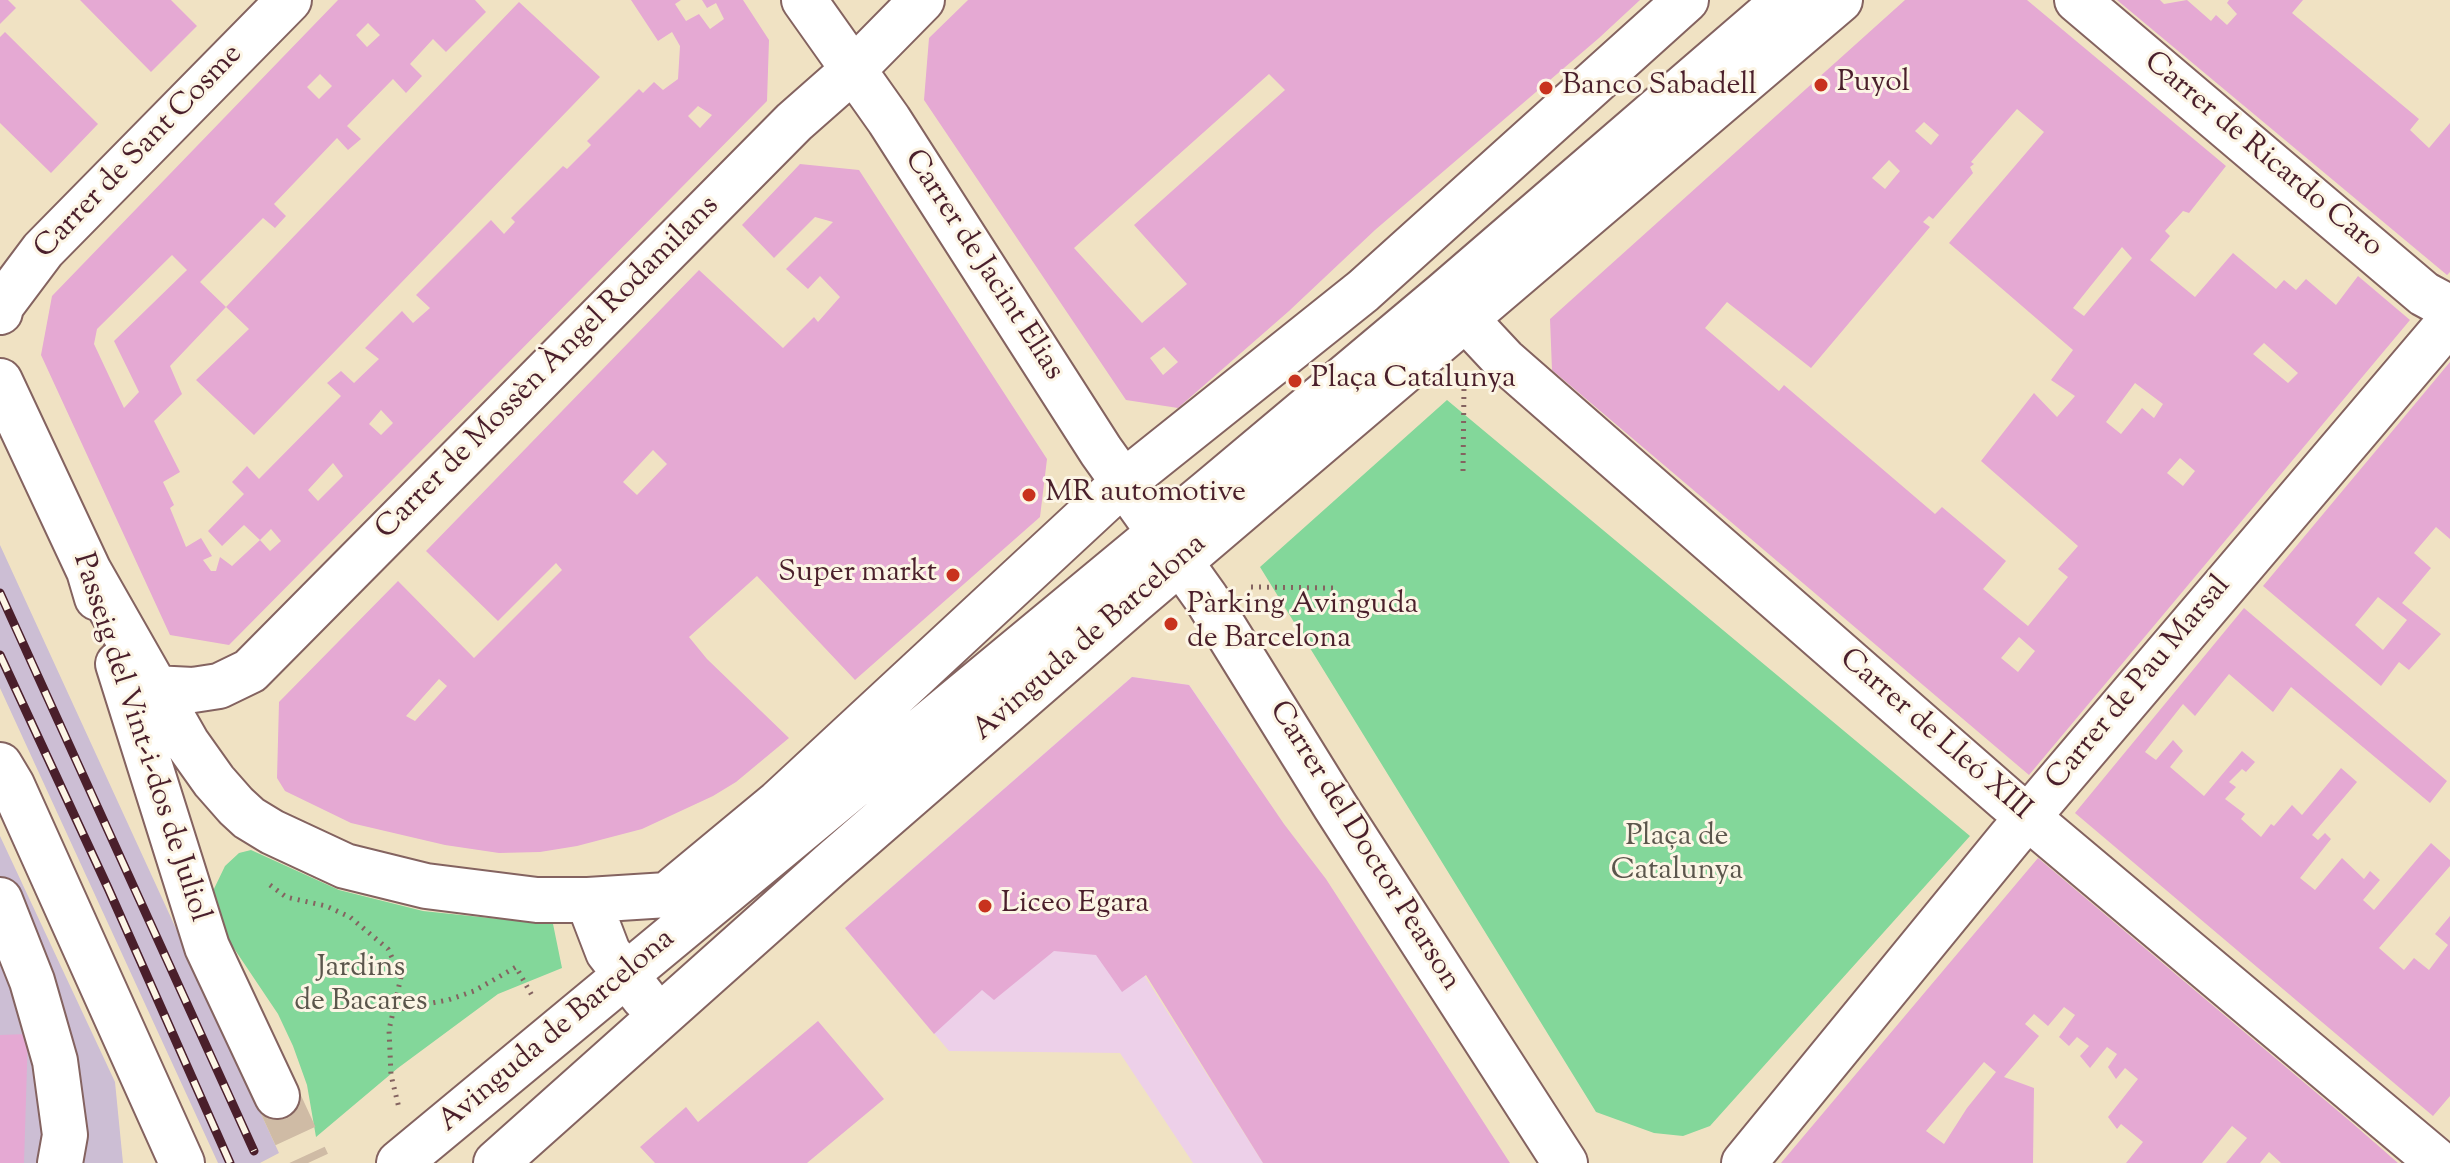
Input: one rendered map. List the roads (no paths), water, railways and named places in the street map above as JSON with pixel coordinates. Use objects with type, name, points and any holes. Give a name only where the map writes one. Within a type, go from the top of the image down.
[{"type":"street","name":"Carrer de Sant Cosme","points":[[0,312],[1,306],[43,250],[289,0]]},
{"type":"street","name":"Carrer de Jacint Elias","points":[[804,0],[889,120],[1092,438],[1170,546]]},
{"type":"street","name":"Carrer de Mossèn Àngel Rodamilans","points":[[153,688],[193,690],[219,686],[250,671],[794,122],[853,70],[922,0]]},
{"type":"street","name":"Avinguda de Barcelona","points":[[667,895],[766,813],[1124,482],[1363,291],[1686,0]]},
{"type":"street","name":"Avinguda de Barcelona","points":[[1454,308],[1785,0]]},
{"type":"street","name":"Avinguda de Barcelona","points":[[399,1163],[757,867],[1170,546],[1454,308],[1840,0]]},
{"type":"street","name":"Carrer de Ricardo Caro","points":[[2077,0],[2424,294],[2450,308]]},
{"type":"street","name":"Carrer de Lleó XIII","points":[[1454,308],[1504,360],[2027,817],[2439,1156]]},
{"type":"street","name":"Carrer de Pau Marsal","points":[[1744,1163],[2027,817],[2450,321]]},
{"type":"street","name":"Passeig del Vint-i-dos de Juliol","points":[[0,381],[89,571],[207,947],[277,1096]]},
{"type":"street","name":"Avinguda de Barcelona","points":[[496,1163],[830,865],[1170,546]]},
{"type":"street","name":"Carrer del Doctor Pearson","points":[[1170,546],[1565,1163]]},
{"type":"street","name":"Avinguda de Barcelona","points":[[89,571],[153,688],[214,781],[249,818],[272,832],[345,866],[426,886],[537,900],[667,895],[716,901]]},
{"type":"street","points":[[0,765],[12,785],[182,1163]]},
{"type":"street","points":[[757,867],[766,813]]},
{"type":"street","points":[[0,900],[32,981],[55,1061],[65,1135],[60,1163]]},
{"type":"street","points":[[588,900],[608,952],[660,1019]]},
{"type":"tunnel","points":[[277,1096],[308,1163]]},
{"type":"railway","points":[[0,593],[254,1151]]},
{"type":"railway","points":[[0,655],[230,1163]]},
{"type":"place","name":"Puyol","points":[[1821,85]]},
{"type":"place","name":"Banco Sabadell","points":[[1546,88]]},
{"type":"place","name":"Plaça Catalunya","points":[[1295,381]]},
{"type":"place","name":"MR automotive","points":[[1029,495]]},
{"type":"place","name":"Super markt","points":[[953,575]]},
{"type":"place","name":"Pàrking Avinguda de Barcelona","points":[[1171,624]]},
{"type":"place","name":"Liceo Egara","points":[[985,906]]},
{"type":"park label","name":"Plaça de Catalunya","points":[[1677,856]]},
{"type":"park label","name":"Jardins de Bacares","points":[[361,987]]}]
